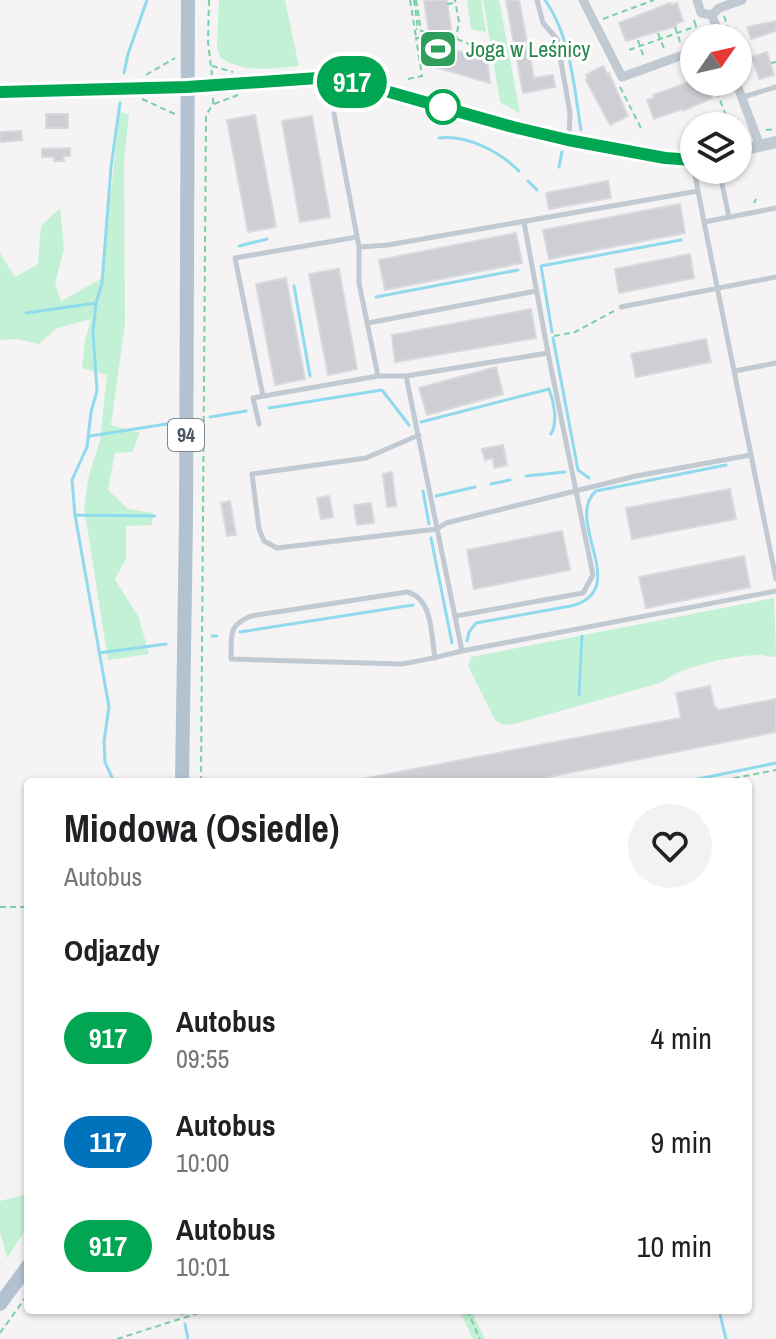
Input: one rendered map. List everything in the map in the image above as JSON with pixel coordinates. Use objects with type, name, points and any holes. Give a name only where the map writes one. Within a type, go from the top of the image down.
[{"type":"main road","name":"94","points":[[182,778],[188,0]]},
{"type":"main road","points":[[0,1304],[24,1271]]},
{"type":"street","points":[[583,0],[622,77],[680,56]]},
{"type":"street","points":[[697,0],[701,13],[712,15]]},
{"type":"street","points":[[712,15],[721,7],[742,0]]},
{"type":"street","points":[[712,15],[715,24]]},
{"type":"street","points":[[0,92],[187,87],[318,78],[354,82],[568,140],[680,159]]},
{"type":"street","points":[[742,98],[760,146]]},
{"type":"street","points":[[752,148],[776,142]]},
{"type":"lane","points":[[537,0],[543,23],[557,39],[570,113],[568,140]]},
{"type":"lane","points":[[742,98],[776,87]]},
{"type":"lane","points":[[334,114],[359,247],[359,283],[378,376]]},
{"type":"lane","points":[[697,184],[776,579]]},
{"type":"lane","points":[[722,184],[729,217]]},
{"type":"lane","points":[[359,247],[388,245],[698,191]]},
{"type":"lane","points":[[704,222],[776,208]]},
{"type":"lane","points":[[456,616],[583,593],[593,575],[524,222]]},
{"type":"lane","points":[[263,396],[235,258],[357,237]]},
{"type":"lane","points":[[621,307],[776,277]]},
{"type":"lane","points":[[368,323],[536,291]]},
{"type":"lane","points":[[259,424],[253,398],[378,376],[406,376],[548,353]]},
{"type":"lane","points":[[735,371],[776,363]]},
{"type":"lane","points":[[406,376],[462,651]]},
{"type":"lane","points":[[419,435],[366,458],[252,474],[259,529],[264,541],[277,548],[437,529],[446,523],[636,476],[751,455]]},
{"type":"lane","points":[[435,658],[424,601],[417,594],[407,592],[251,616],[233,627],[231,659],[401,664],[435,658],[462,651],[776,591]]},
{"type":"path","points":[[209,0],[209,58]]},
{"type":"path","points":[[408,79],[422,76],[413,0]]},
{"type":"path","points":[[413,0],[421,31],[426,32],[427,37]]},
{"type":"path","points":[[595,23],[654,0]]},
{"type":"path","points":[[447,4],[455,1],[459,22],[456,39]]},
{"type":"path","points":[[721,7],[727,24]]},
{"type":"path","points":[[675,27],[680,38]]},
{"type":"path","points":[[629,50],[680,32]]},
{"type":"path","points":[[658,33],[668,61]]},
{"type":"path","points":[[416,38],[456,39],[483,50],[483,55]]},
{"type":"path","points":[[638,40],[648,68]]},
{"type":"path","points":[[137,80],[179,58]]},
{"type":"path","points":[[771,63],[776,62]]},
{"type":"path","points":[[210,65],[233,72]]},
{"type":"path","points":[[213,104],[247,92]]},
{"type":"path","points":[[134,96],[177,115]]},
{"type":"path","points":[[201,778],[206,115]]},
{"type":"path","points":[[764,130],[776,129]]},
{"type":"path","points":[[545,339],[575,332],[621,307]]},
{"type":"path","points":[[735,778],[776,770]]},
{"type":"path","points":[[0,907],[24,907]]},
{"type":"path","points":[[0,1333],[24,1300]]},
{"type":"path","points":[[117,1339],[195,1314]]},
{"type":"path","points":[[469,1314],[480,1339]]},
{"type":"green space","points":[[219,0],[285,0],[299,66],[248,68],[220,57],[217,45]]},
{"type":"green space","points":[[467,0],[481,0],[486,32],[471,29]]},
{"type":"green space","points":[[483,0],[499,0],[520,113],[500,102]]},
{"type":"green space","points":[[120,112],[129,115],[124,160],[125,323],[111,425],[140,433],[132,452],[115,453],[108,490],[128,509],[153,513],[152,525],[126,526],[126,559],[115,579],[139,618],[149,654],[108,660],[84,507],[89,475],[100,441],[107,375],[82,368],[91,319],[57,328],[39,344],[16,339],[0,340],[0,253],[15,277],[38,264],[41,226],[60,208],[64,249],[55,283],[61,301],[101,279]]},
{"type":"green space","points":[[774,598],[776,657],[747,656],[707,663],[682,671],[663,682],[514,724],[503,725],[495,720],[468,666],[471,657]]},
{"type":"green space","points":[[24,1195],[24,1232],[7,1258],[0,1232],[0,1201]]},
{"type":"green space","points":[[461,1314],[473,1314],[485,1339],[473,1339]]},
{"type":"building","points":[[424,0],[447,0],[451,30],[429,33]]},
{"type":"building","points":[[506,0],[519,0],[534,78],[553,75],[555,87],[523,93]]},
{"type":"building","points":[[677,3],[683,21],[676,26],[626,41],[619,23]]},
{"type":"building","points":[[776,21],[776,31],[752,39],[752,26]]},
{"type":"building","points":[[431,43],[487,59],[490,83],[435,67]]},
{"type":"building","points":[[767,52],[774,75],[759,79],[752,57]]},
{"type":"building","points":[[603,66],[628,116],[610,125],[586,80],[586,75]]},
{"type":"building","points":[[680,85],[680,96],[712,98],[654,119],[647,100],[654,98],[653,95]]},
{"type":"building","points":[[46,114],[68,114],[68,128],[46,128]]},
{"type":"building","points":[[255,115],[276,227],[248,232],[227,120]]},
{"type":"building","points":[[312,116],[330,217],[300,222],[282,121]]},
{"type":"building","points":[[21,131],[22,140],[0,142],[0,132]]},
{"type":"building","points":[[70,148],[70,156],[63,156],[64,161],[42,157],[42,149]]},
{"type":"building","points":[[608,181],[611,198],[549,209],[546,193]]},
{"type":"building","points":[[680,204],[685,233],[549,259],[543,230]]},
{"type":"building","points":[[516,233],[522,263],[385,290],[379,260]]},
{"type":"building","points":[[690,254],[694,278],[619,293],[615,269]]},
{"type":"building","points":[[339,269],[357,369],[328,375],[309,274]]},
{"type":"building","points":[[286,278],[305,379],[275,385],[256,284]]},
{"type":"building","points":[[531,309],[536,338],[395,362],[392,335]]},
{"type":"building","points":[[706,339],[711,362],[636,377],[631,354]]},
{"type":"building","points":[[496,367],[503,394],[427,415],[419,388]]},
{"type":"building","points":[[503,445],[507,465],[494,468],[493,458],[485,460],[482,449]]},
{"type":"building","points":[[392,472],[396,506],[387,507],[383,474]]},
{"type":"building","points":[[730,489],[736,519],[632,539],[626,508]]},
{"type":"building","points":[[329,496],[333,517],[321,519],[317,498]]},
{"type":"building","points":[[230,501],[236,535],[227,536],[221,503]]},
{"type":"building","points":[[371,503],[374,523],[357,525],[354,505]]},
{"type":"building","points":[[562,531],[570,570],[474,589],[467,550]]},
{"type":"building","points":[[744,556],[750,587],[646,608],[639,577]]},
{"type":"building","points":[[710,686],[714,706],[719,710],[776,699],[776,732],[543,778],[367,778],[681,718],[676,693]]},
{"type":"waterway","points":[[124,73],[147,0]]},
{"type":"waterway","points":[[545,0],[566,46],[581,130]]},
{"type":"waterway","points":[[112,778],[105,762],[104,741],[109,707],[75,515],[72,480],[87,447],[97,391],[93,332],[102,283],[111,167],[120,103]]},
{"type":"waterway","points":[[439,138],[460,139],[482,146],[519,171]]},
{"type":"waterway","points":[[559,167],[562,152]]},
{"type":"waterway","points":[[528,181],[537,190]]},
{"type":"waterway","points":[[239,246],[267,239]]},
{"type":"waterway","points":[[552,332],[541,266],[681,240]]},
{"type":"waterway","points":[[376,297],[518,270]]},
{"type":"waterway","points":[[294,286],[310,376]]},
{"type":"waterway","points":[[26,313],[96,303]]},
{"type":"waterway","points":[[553,338],[578,470],[589,478]]},
{"type":"waterway","points":[[421,422],[549,389],[554,412],[551,434]]},
{"type":"waterway","points":[[269,408],[382,390],[409,425]]},
{"type":"waterway","points":[[210,417],[246,411]]},
{"type":"waterway","points":[[90,436],[173,423]]},
{"type":"waterway","points":[[467,641],[476,623],[571,606],[589,598],[596,586],[597,571],[587,519],[588,504],[596,491],[726,465]]},
{"type":"waterway","points":[[526,476],[565,472]]},
{"type":"waterway","points":[[491,484],[510,480]]},
{"type":"waterway","points":[[436,496],[475,487]]},
{"type":"waterway","points":[[423,491],[429,524]]},
{"type":"waterway","points":[[75,515],[155,516]]},
{"type":"waterway","points":[[431,538],[452,643]]},
{"type":"waterway","points":[[240,632],[413,605]]},
{"type":"waterway","points":[[212,636],[217,636]]},
{"type":"waterway","points":[[579,695],[582,636]]},
{"type":"waterway","points":[[99,653],[166,644]]},
{"type":"waterway","points":[[703,778],[776,763]]},
{"type":"waterway","points":[[720,1314],[726,1339]]},
{"type":"waterway","points":[[185,1324],[188,1339]]},
{"type":"bus line","name":"917","points":[[0,92],[187,87],[318,78],[354,82],[568,140],[680,160]]},
{"type":"place","name":"Joga w Leśnicy","points":[[438,49]]}]
